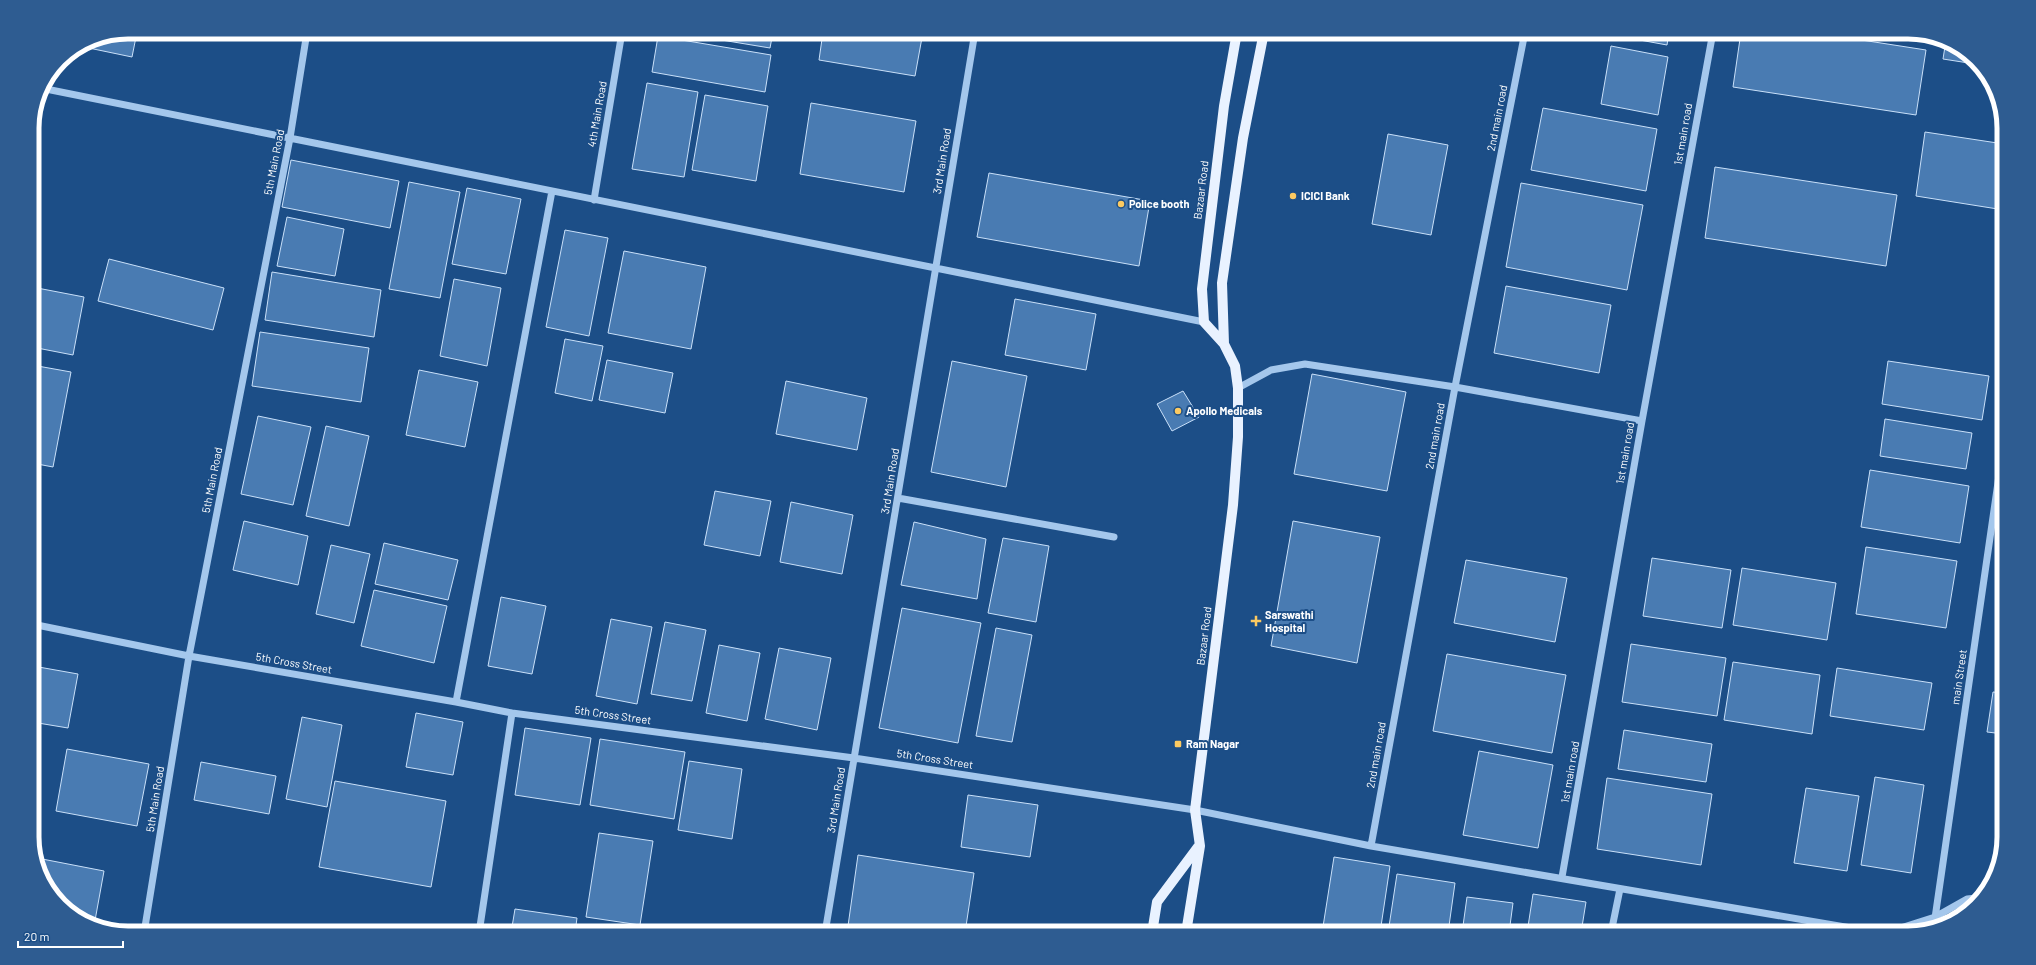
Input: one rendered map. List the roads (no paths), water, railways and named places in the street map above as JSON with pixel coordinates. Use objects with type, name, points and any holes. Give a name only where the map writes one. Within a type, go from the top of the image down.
[{"type":"main road","name":"Bazaar Road","points":[[1187,926],[1200,846],[1195,810],[1233,505],[1238,437],[1238,388],[1235,366],[1224,344],[1204,322],[1202,289],[1224,106],[1236,39]]},
{"type":"main road","name":"Bazaar Road","points":[[1224,344],[1222,283],[1243,138],[1263,39]]},
{"type":"main road","points":[[1153,926],[1157,902],[1200,846]]},
{"type":"street","name":"5th Main Road","points":[[145,926],[189,656],[290,138],[306,39]]},
{"type":"street","name":"4th Main Road","points":[[594,200],[621,39]]},
{"type":"street","name":"3rd Main Road","points":[[827,926],[974,39]]},
{"type":"street","name":"2nd main road","points":[[1371,846],[1455,387],[1524,39]]},
{"type":"street","name":"1st main road","points":[[1562,878],[1642,421],[1712,39]]},
{"type":"street","points":[[48,89],[1204,322]]},
{"type":"street","points":[[456,702],[552,191]]},
{"type":"street","points":[[1238,388],[1271,370],[1305,364],[1455,387],[1642,421]]},
{"type":"street","name":"main Street","points":[[1934,922],[1997,489]]},
{"type":"street","points":[[898,498],[1114,538]]},
{"type":"street","name":"5th Cross Street","points":[[39,625],[189,656],[512,713],[854,758],[1195,810],[1371,846],[1840,926]]},
{"type":"street","points":[[480,926],[512,713]]},
{"type":"street","points":[[1612,926],[1620,889]]},
{"type":"street","name":"5th Cross Street","points":[[1907,926],[1935,917],[1967,899],[1972,898]]},
{"type":"place","name":"ICICI Bank","points":[[1293,196]]},
{"type":"place","name":"Police booth","points":[[1121,204]]},
{"type":"place","name":"Apollo Medicals","points":[[1178,411]]},
{"type":"place","name":"Sarswathi Hospital","points":[[1256,621]]},
{"type":"place","name":"Ram Nagar","points":[[1178,744]]}]
